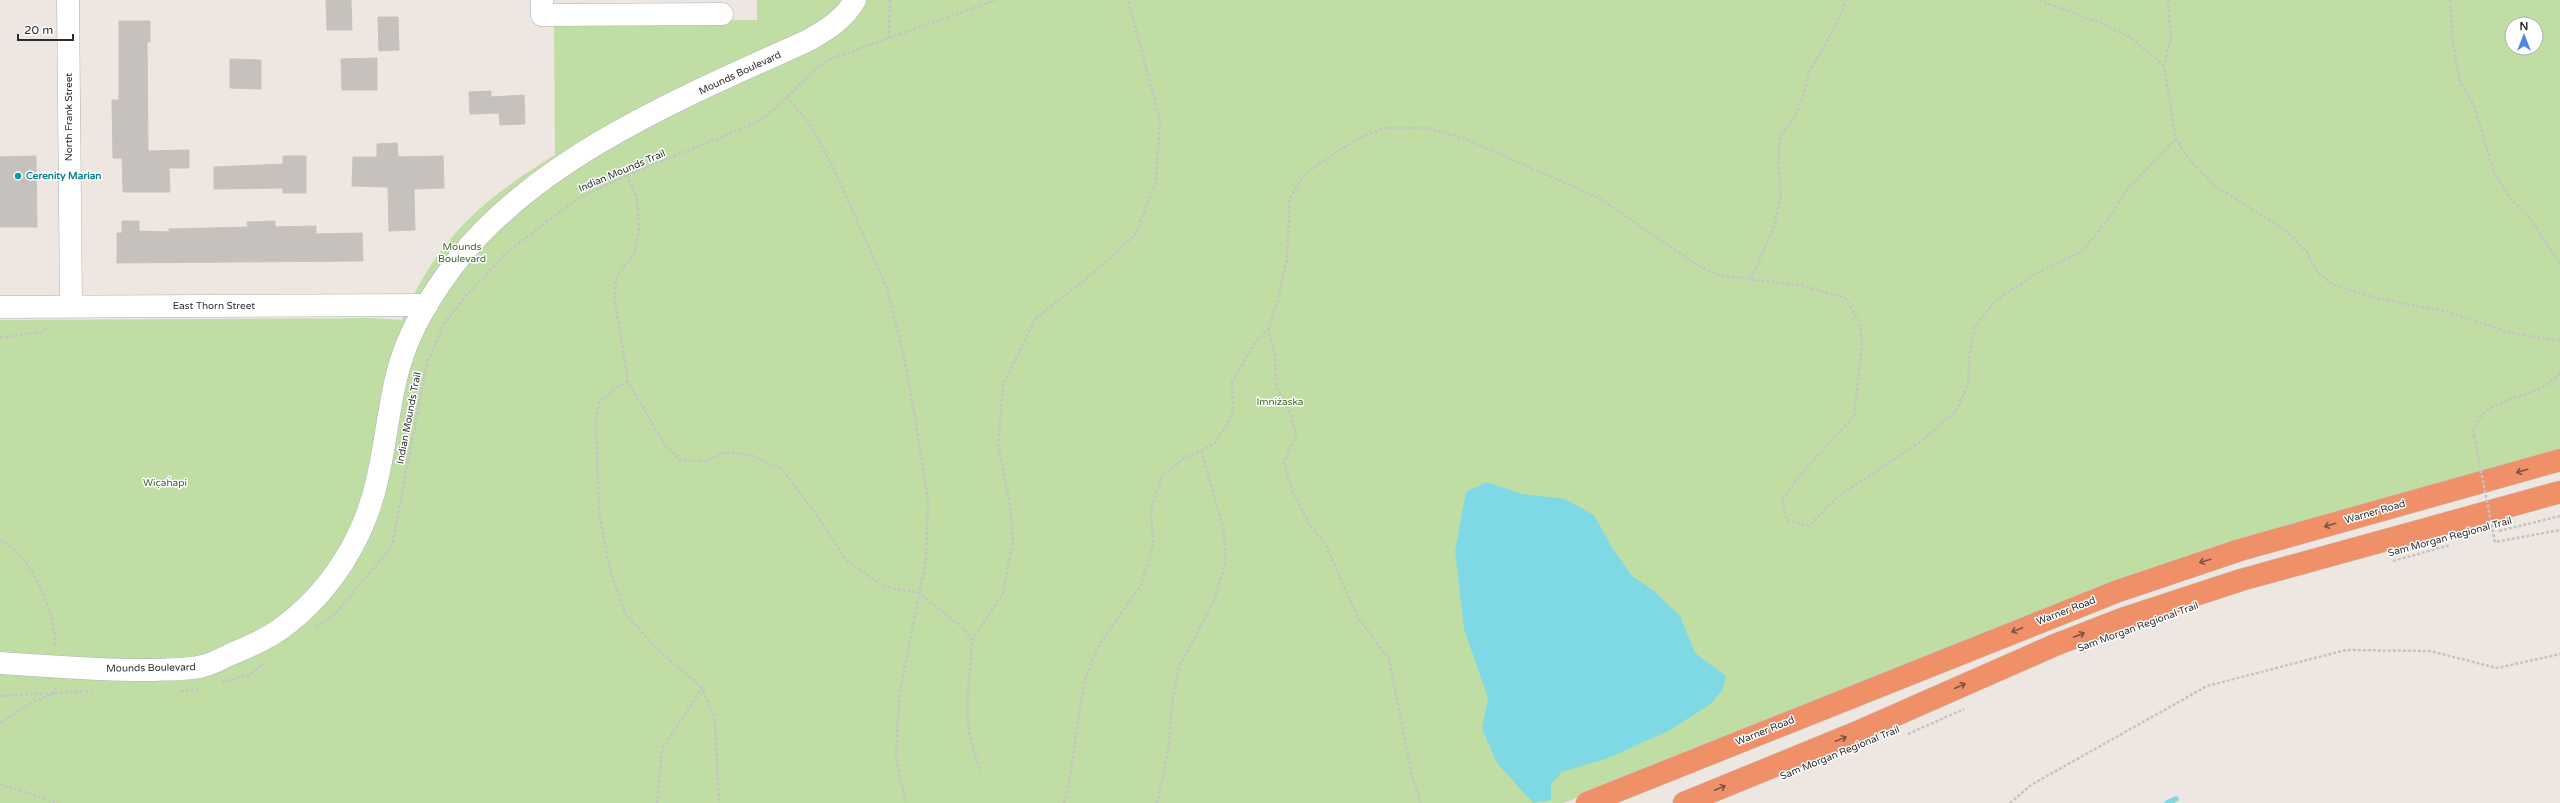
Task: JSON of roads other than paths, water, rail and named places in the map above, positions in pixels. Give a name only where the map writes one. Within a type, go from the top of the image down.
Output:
[{"type":"highway","name":"Warner Road","points":[[1587,803],[2118,591],[2240,550],[2560,460]]},
{"type":"highway","points":[[1684,803],[1854,733],[2055,645],[2122,619],[2241,580],[2560,492]]},
{"type":"highway","points":[[2495,510],[2560,500]]},
{"type":"street","name":"North Frank Street","points":[[68,0],[70,306]]},
{"type":"street","name":"Mounds Boulevard","points":[[0,663],[125,670],[202,667],[279,630],[308,605],[329,582],[345,561],[360,531],[376,488],[399,369],[407,344],[427,305],[453,266],[479,236],[507,208],[547,177],[591,149],[649,116],[807,42],[850,10],[855,0]]},
{"type":"street","points":[[542,8],[722,14]]},
{"type":"street","name":"East Thorn Street","points":[[0,307],[427,305]]},
{"type":"water","points":[[1487,482],[1522,494],[1565,499],[1594,515],[1613,549],[1632,576],[1654,591],[1680,616],[1695,653],[1726,676],[1723,689],[1712,703],[1670,730],[1611,757],[1562,772],[1551,784],[1551,800],[1533,803],[1497,763],[1482,729],[1488,698],[1464,629],[1455,551],[1466,492]]},
{"type":"waterway","points":[[2167,803],[2176,799]]},
{"type":"place","name":"Cerenity Marian","points":[[18,176]]},
{"type":"park label","name":"Imniżaska","points":[[1280,402]]},
{"type":"park label","name":"Wic̣aḣapi","points":[[165,483]]}]
